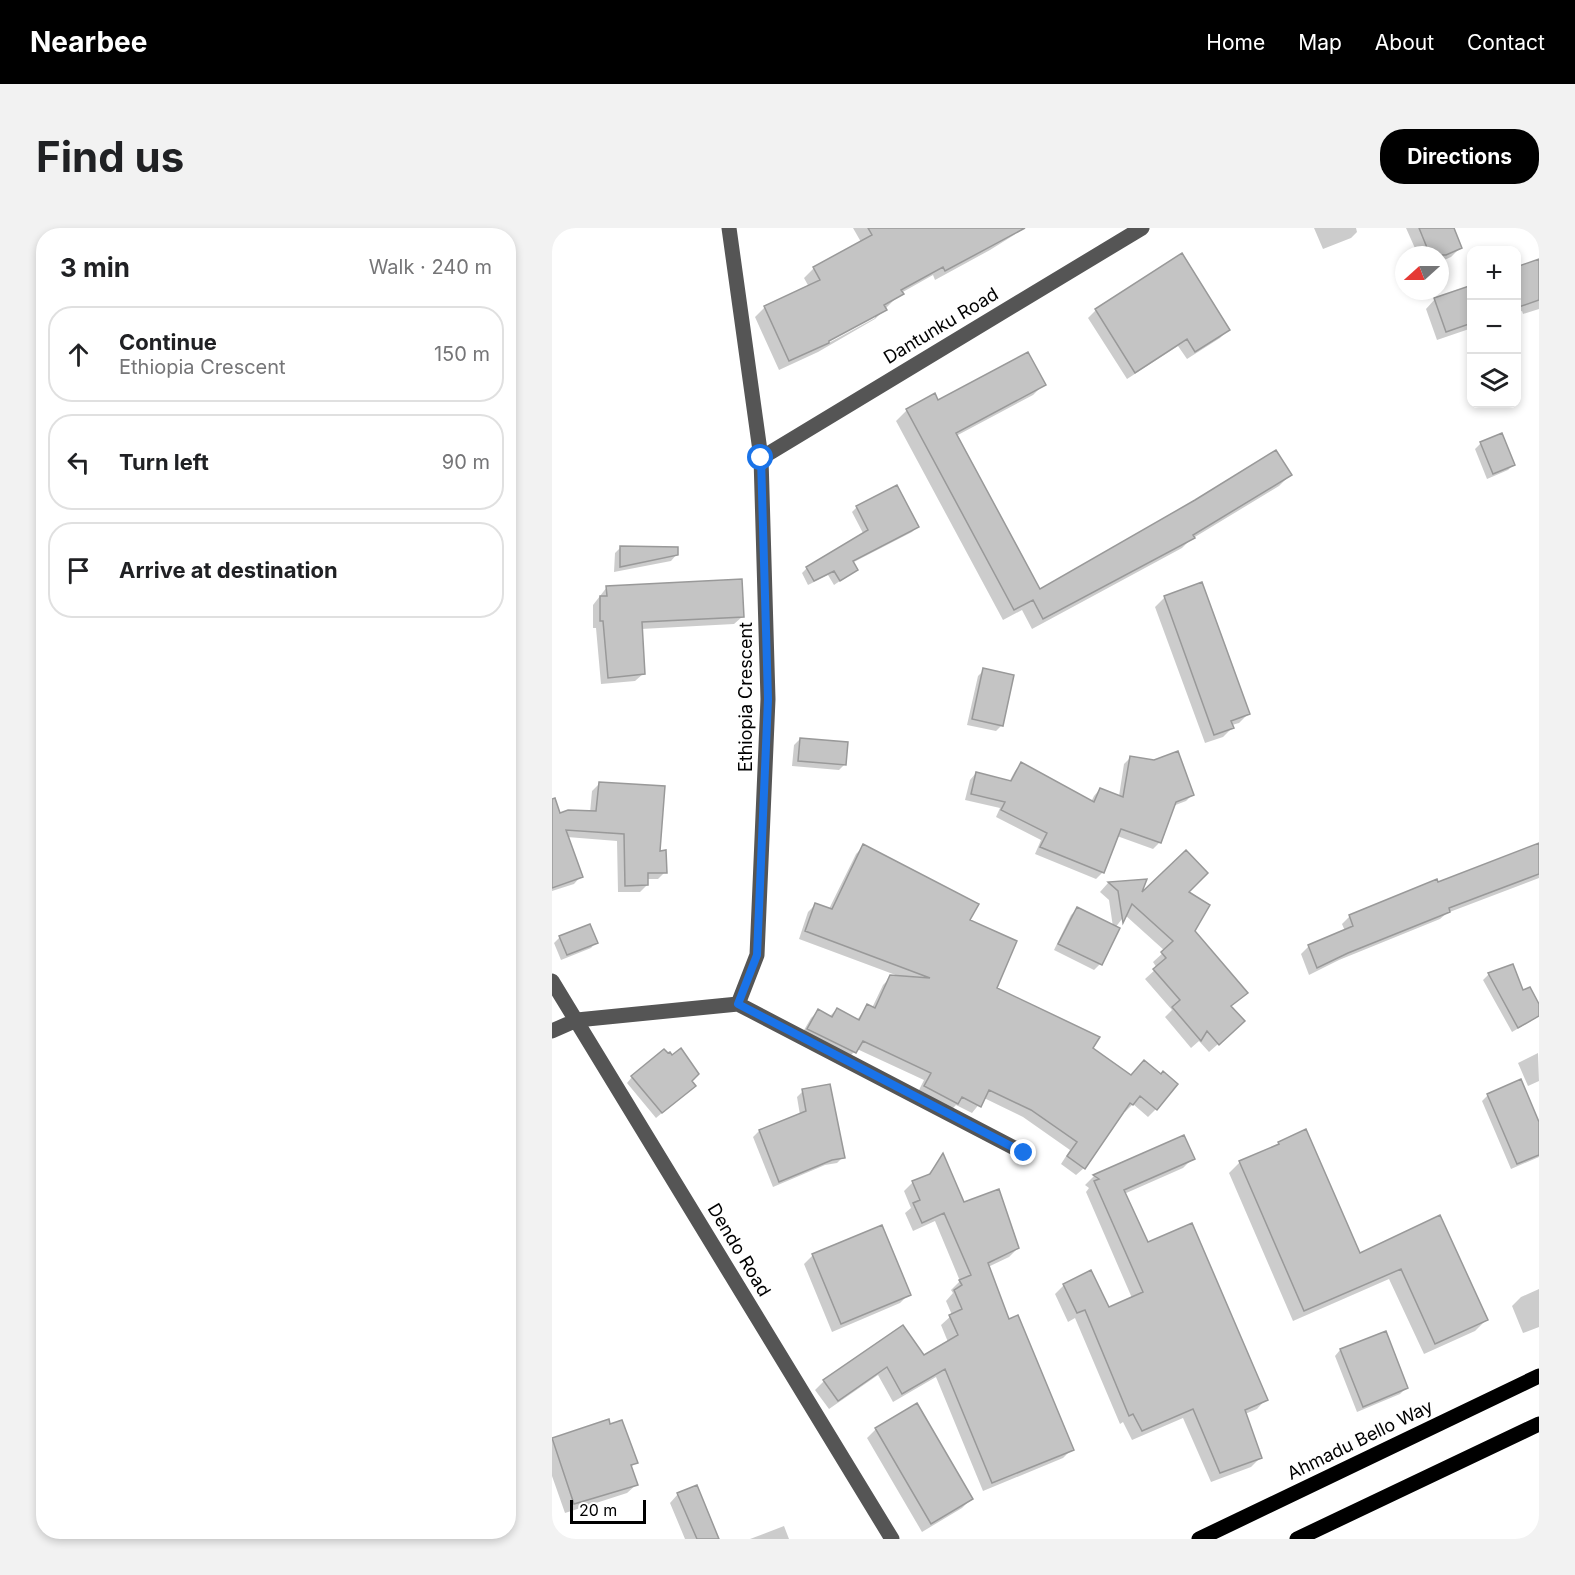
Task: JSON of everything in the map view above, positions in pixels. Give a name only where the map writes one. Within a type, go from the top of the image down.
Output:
[{"type":"main road","name":"Ahmadu Bello Way","points":[[1199,1539],[1539,1376]]},
{"type":"main road","points":[[1297,1539],[1539,1424]]},
{"type":"street","name":"Ethiopia Crescent","points":[[729,228],[761,458],[768,711],[757,955],[738,1004]]},
{"type":"street","name":"Dantunku Road","points":[[761,458],[1142,228]]},
{"type":"street","name":"Dendo Road","points":[[552,981],[892,1539]]},
{"type":"street","points":[[552,1031],[577,1020],[738,1004],[1024,1153]]},
{"type":"building","points":[[868,228],[1025,228],[945,271],[943,267],[901,290],[904,294],[884,305],[887,310],[829,343],[789,361],[764,306],[820,280],[813,267],[872,235]]},
{"type":"building","points":[[1419,228],[1454,228],[1462,248],[1449,254],[1449,246],[1426,246]]},
{"type":"building","points":[[1182,253],[1230,330],[1195,352],[1187,339],[1135,373],[1095,309]]},
{"type":"building","points":[[1539,259],[1539,300],[1521,306],[1521,300],[1521,265]]},
{"type":"building","points":[[1467,287],[1467,325],[1446,332],[1435,300],[1449,300],[1449,293]]},
{"type":"building","points":[[1028,352],[1046,385],[956,433],[1040,589],[1195,500],[1276,450],[1292,475],[1193,535],[1195,538],[1043,619],[1033,600],[1014,610],[906,409],[935,393],[938,400]]},
{"type":"building","points":[[1502,433],[1515,465],[1493,474],[1480,442]]},
{"type":"building","points":[[897,485],[919,527],[853,561],[858,570],[840,581],[834,571],[814,581],[806,567],[868,530],[856,506]]},
{"type":"building","points":[[620,546],[678,547],[678,555],[620,567]]},
{"type":"building","points":[[742,579],[744,617],[642,622],[645,674],[608,678],[603,621],[600,621],[600,596],[607,596],[606,586]]},
{"type":"building","points":[[1202,582],[1250,714],[1231,721],[1234,728],[1214,735],[1164,596]]},
{"type":"building","points":[[983,668],[1014,675],[1003,726],[972,719]]},
{"type":"building","points":[[800,738],[848,742],[846,765],[798,761]]},
{"type":"building","points":[[1178,751],[1194,795],[1176,802],[1161,843],[1121,829],[1104,873],[1040,847],[1047,833],[1001,810],[1005,802],[971,794],[976,772],[1011,781],[1021,762],[1094,802],[1100,788],[1123,797],[1130,756],[1154,760]]},
{"type":"building","points":[[599,782],[665,786],[660,851],[666,850],[667,873],[648,873],[648,885],[625,886],[624,834],[566,830],[583,877],[552,888],[552,799],[555,798],[560,813],[568,810],[596,811]]},
{"type":"building","points":[[1539,843],[1539,874],[1449,908],[1450,912],[1317,968],[1308,945],[1353,926],[1349,915],[1437,879],[1438,882]]},
{"type":"building","points":[[863,844],[979,904],[970,920],[1017,941],[997,988],[1100,1037],[1093,1048],[1131,1075],[1144,1060],[1161,1074],[1163,1071],[1178,1084],[1157,1110],[1140,1096],[1133,1105],[1130,1103],[1085,1169],[1067,1156],[1077,1142],[1031,1110],[989,1090],[981,1107],[962,1097],[958,1104],[924,1086],[931,1073],[863,1041],[856,1053],[807,1029],[818,1009],[832,1017],[837,1008],[859,1020],[867,1004],[875,1008],[890,975],[930,978],[805,931],[815,903],[832,909]]},
{"type":"building","points":[[1186,850],[1208,873],[1189,892],[1210,905],[1195,931],[1248,993],[1231,1006],[1245,1021],[1219,1045],[1207,1031],[1201,1041],[1172,1007],[1180,1000],[1153,969],[1166,958],[1161,952],[1173,941],[1132,904],[1123,923],[1118,891],[1108,882],[1147,879],[1142,892]]},
{"type":"building","points":[[1077,907],[1120,928],[1102,965],[1058,944]]},
{"type":"building","points":[[590,924],[598,943],[567,955],[559,936]]},
{"type":"building","points":[[1513,964],[1523,990],[1530,987],[1539,1004],[1539,1016],[1518,1028],[1488,973]]},
{"type":"building","points":[[681,1048],[699,1074],[692,1081],[696,1086],[662,1113],[631,1076],[664,1049],[672,1055]]},
{"type":"building","points":[[1521,1079],[1539,1122],[1539,1155],[1517,1164],[1487,1094]]},
{"type":"building","points":[[830,1084],[845,1158],[832,1160],[779,1182],[759,1130],[806,1111],[802,1089]]},
{"type":"building","points":[[1306,1129],[1360,1253],[1440,1215],[1488,1320],[1435,1344],[1401,1269],[1304,1311],[1239,1161],[1279,1144],[1278,1142]]},
{"type":"building","points":[[1184,1135],[1195,1159],[1124,1190],[1148,1242],[1192,1223],[1268,1400],[1245,1410],[1262,1458],[1220,1473],[1193,1409],[1142,1431],[1133,1414],[1129,1416],[1085,1310],[1077,1313],[1063,1284],[1091,1270],[1109,1307],[1143,1292],[1094,1181],[1099,1179],[1093,1175]]},
{"type":"building","points":[[943,1153],[964,1202],[999,1189],[1019,1248],[988,1263],[1009,1319],[1018,1315],[1074,1450],[992,1483],[945,1369],[902,1394],[887,1367],[838,1401],[823,1380],[903,1325],[924,1355],[958,1335],[949,1315],[962,1309],[954,1290],[962,1285],[959,1280],[971,1275],[944,1213],[922,1223],[913,1203],[920,1200],[912,1181],[930,1174]]},
{"type":"building","points":[[882,1225],[911,1295],[841,1324],[812,1254]]},
{"type":"building","points":[[1386,1331],[1408,1388],[1363,1407],[1340,1349]]},
{"type":"building","points":[[917,1403],[973,1499],[931,1524],[875,1428]]},
{"type":"building","points":[[609,1419],[610,1424],[622,1420],[638,1463],[631,1465],[638,1485],[574,1504],[552,1438]]},
{"type":"building","points":[[697,1485],[719,1539],[697,1539],[677,1493]]},
{"type":"route","points":[[761,458],[768,699],[757,955],[738,1004],[1024,1153]]}]
